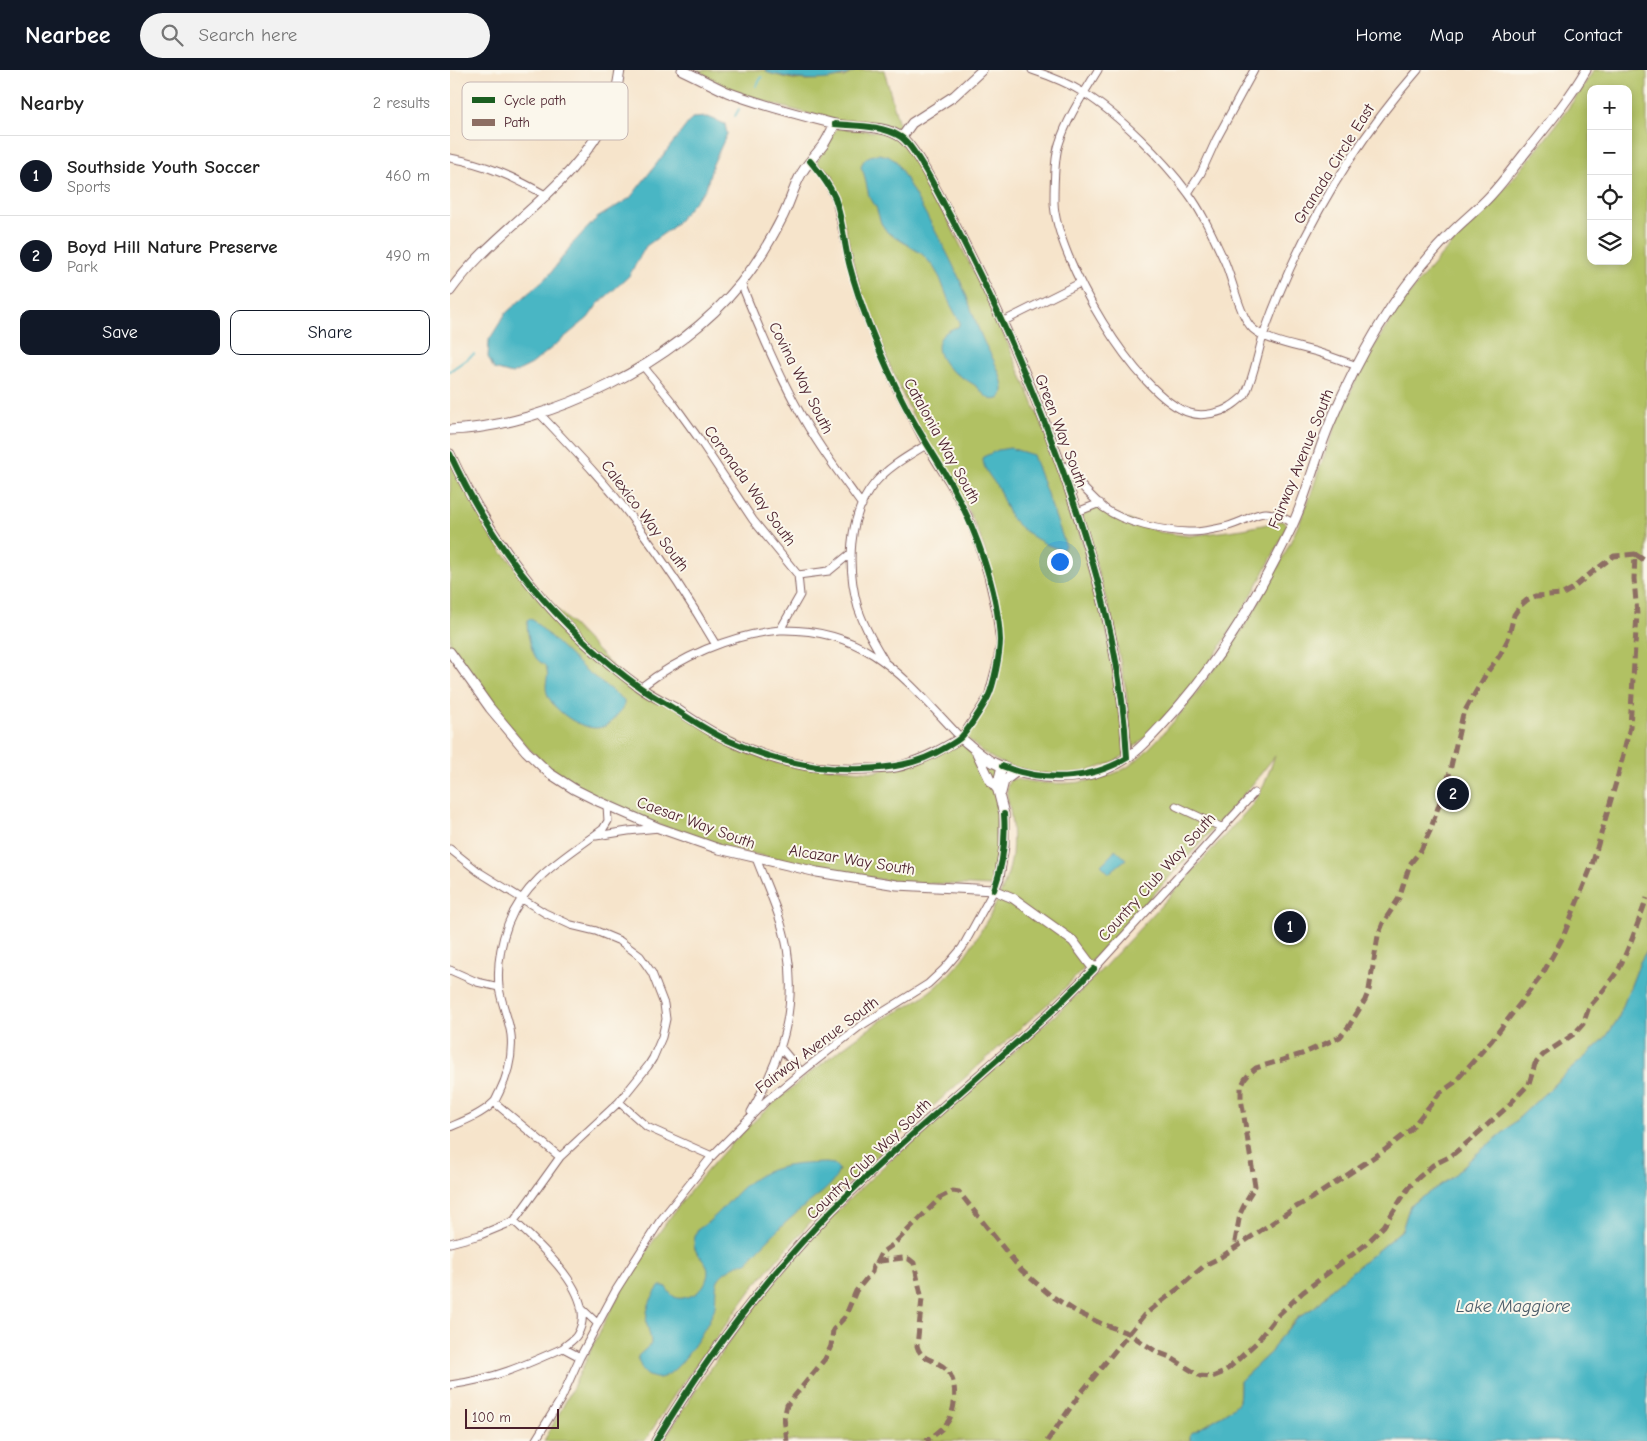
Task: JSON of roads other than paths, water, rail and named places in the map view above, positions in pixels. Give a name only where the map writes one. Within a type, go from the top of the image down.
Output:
[{"type":"street","points":[[682,70],[726,91],[767,106],[835,124],[882,129],[902,137],[912,122],[954,96],[982,70]]},
{"type":"street","points":[[1032,70],[1050,76],[1084,93],[1120,120],[1153,152],[1188,193],[1211,233],[1228,269],[1245,319],[1252,328],[1263,336],[1319,352],[1356,366]]},
{"type":"street","name":"Granada Circle East","points":[[1098,70],[1084,93],[1058,145],[1054,204],[1057,228],[1080,283],[1105,325],[1144,379],[1162,397],[1191,414],[1214,413],[1230,407],[1245,395],[1263,336],[1295,257],[1326,196],[1390,102],[1418,70]]},
{"type":"street","points":[[1188,193],[1201,173],[1216,140],[1254,70]]},
{"type":"street","name":"Fairway Avenue South","points":[[961,738],[984,757],[1016,772],[1059,778],[1078,776],[1115,766],[1127,758],[1146,742],[1180,706],[1241,621],[1293,523],[1329,424],[1356,366],[1379,326],[1402,294],[1453,231],[1490,196],[1554,118],[1586,70]]},
{"type":"street","points":[[450,430],[494,425],[539,413],[576,400],[643,366],[692,332],[719,308],[741,283],[766,248],[784,215],[799,177],[824,144],[835,124]]},
{"type":"street","name":"Green Way South","points":[[902,137],[918,158],[942,201],[1002,322],[1061,462],[1108,616],[1122,690],[1127,758]]},
{"type":"street","points":[[450,291],[473,262],[547,196],[594,140]]},
{"type":"street","points":[[450,158],[497,170],[547,196]]},
{"type":"street","name":"Catalonia Way South","points":[[810,161],[825,179],[836,200],[850,266],[861,304],[897,390],[926,445],[968,516],[979,546],[996,611],[1000,643],[988,697],[961,738]]},
{"type":"street","name":"Covina Way South","points":[[741,283],[767,346],[798,410],[827,457],[862,506]]},
{"type":"street","points":[[1002,322],[1080,283]]},
{"type":"street","name":"Coronada Way South","points":[[643,366],[688,425],[754,520],[798,575]]},
{"type":"street","name":"Calexico Way South","points":[[539,413],[590,467],[636,524],[684,592],[716,645]]},
{"type":"street","points":[[885,662],[869,634],[858,609],[852,576],[851,553],[855,527],[867,493],[886,472],[926,445]]},
{"type":"street","points":[[450,454],[483,518],[511,558],[542,598],[576,634],[640,688],[729,741],[782,760],[812,768],[848,770],[906,765],[934,754],[961,738],[911,685],[885,662],[844,639],[823,632],[780,630],[747,635],[716,645],[683,660],[660,672],[640,688]]},
{"type":"street","name":"Green Way South","points":[[1061,462],[1105,508],[1129,520],[1159,528],[1189,532],[1226,526],[1267,512],[1293,523]]},
{"type":"street","name":"Green Way South","points":[[1077,512],[1100,503]]},
{"type":"street","points":[[780,630],[800,595],[798,575],[829,571],[851,553]]},
{"type":"street","name":"Caesar Way South","points":[[450,652],[490,708],[526,751],[550,773],[574,789],[659,828],[719,849],[756,858],[781,926],[788,956],[790,1002],[788,1026],[781,1048],[747,1119]]},
{"type":"street","points":[[976,750],[990,780],[999,793]]},
{"type":"street","name":"Fairway Avenue South","points":[[535,1441],[561,1399],[580,1357],[616,1290],[660,1221],[712,1156],[747,1119],[802,1072],[860,1027],[928,984],[962,948],[994,890],[998,878],[1004,846],[1005,828],[997,782],[1002,766]]},
{"type":"street","points":[[999,793],[1004,781],[1016,772]]},
{"type":"street","name":"Country Club Way South","points":[[656,1441],[726,1334],[789,1257],[833,1210],[911,1135],[1044,1018],[1094,969],[1254,793]]},
{"type":"street","points":[[450,1127],[465,1121],[494,1102],[506,1078],[512,1055],[511,1034],[500,987],[499,962],[503,939],[509,922],[521,898],[543,873],[603,829],[608,821],[607,805]]},
{"type":"street","points":[[1176,806],[1223,828]]},
{"type":"street","points":[[593,837],[628,830],[659,828]]},
{"type":"street","points":[[450,849],[479,872],[558,920],[596,931],[620,941],[640,956],[652,974],[664,1004],[666,1018],[662,1037],[654,1058],[619,1102],[560,1157],[514,1221],[450,1243]]},
{"type":"street","name":"Alcazar Way South","points":[[756,858],[817,872],[897,885],[994,890],[1012,898],[1073,941],[1094,969]]},
{"type":"street","points":[[450,970],[478,982],[500,987]]},
{"type":"street","points":[[781,1048],[802,1072]]},
{"type":"street","points":[[494,1102],[560,1157]]},
{"type":"street","points":[[619,1102],[647,1127],[712,1156]]},
{"type":"street","points":[[450,1385],[477,1382],[522,1367],[563,1348],[577,1335],[582,1320],[580,1300],[562,1269],[514,1221]]},
{"type":"street","points":[[581,1308],[598,1324]]},
{"type":"street","points":[[563,1348],[580,1357]]},
{"type":"water","points":[[765,70],[857,70],[835,78],[813,80],[768,73]]},
{"type":"water","points":[[708,117],[725,124],[727,134],[713,164],[706,188],[673,227],[646,246],[629,276],[598,304],[588,318],[532,364],[512,374],[494,369],[488,357],[489,340],[506,313],[550,274],[573,243],[597,218],[630,198],[692,118]]},
{"type":"water","points":[[879,154],[888,156],[896,161],[952,263],[963,286],[980,334],[1001,378],[1003,393],[999,399],[992,400],[988,398],[976,386],[951,370],[941,358],[938,346],[939,341],[946,332],[958,327],[960,322],[933,266],[922,254],[887,232],[881,223],[876,207],[869,196],[861,167],[863,161],[867,158]]},
{"type":"water","points":[[1010,448],[1033,455],[1063,538],[1065,545],[1063,549],[1049,545],[1025,531],[1009,514],[998,488],[986,469],[983,457],[998,450]]},
{"type":"water","points":[[528,619],[533,620],[584,669],[624,700],[624,707],[613,720],[605,726],[598,728],[589,727],[571,720],[550,700],[546,690],[547,670],[537,659],[533,651],[528,633]]},
{"type":"water","points":[[1115,849],[1126,859],[1109,873],[1101,865]]},
{"type":"water","name":"Lake Maggiore","points":[[1647,950],[1647,1441],[1190,1441],[1190,1434],[1237,1404],[1240,1394],[1240,1381],[1271,1352],[1278,1340],[1298,1318],[1316,1306],[1331,1289],[1402,1230],[1410,1205],[1451,1178],[1505,1131],[1606,1037],[1618,1019],[1640,962]]},
{"type":"water","points":[[834,1164],[839,1169],[828,1187],[786,1222],[747,1262],[731,1268],[720,1277],[717,1284],[714,1310],[700,1337],[685,1358],[670,1373],[663,1377],[651,1377],[644,1373],[638,1356],[651,1344],[647,1311],[660,1286],[665,1286],[675,1297],[680,1298],[694,1295],[702,1288],[707,1279],[707,1265],[694,1246],[697,1230],[713,1218],[754,1178],[787,1166]]},
{"type":"waterway","points":[[756,86],[762,77]]},
{"type":"waterway","points":[[735,116],[739,109]]},
{"type":"waterway","points":[[450,371],[474,354]]},
{"type":"place","name":"Boyd Hill Nature Preserve","points":[[1453,794]]},
{"type":"place","name":"Southside Youth Soccer","points":[[1290,927]]}]
